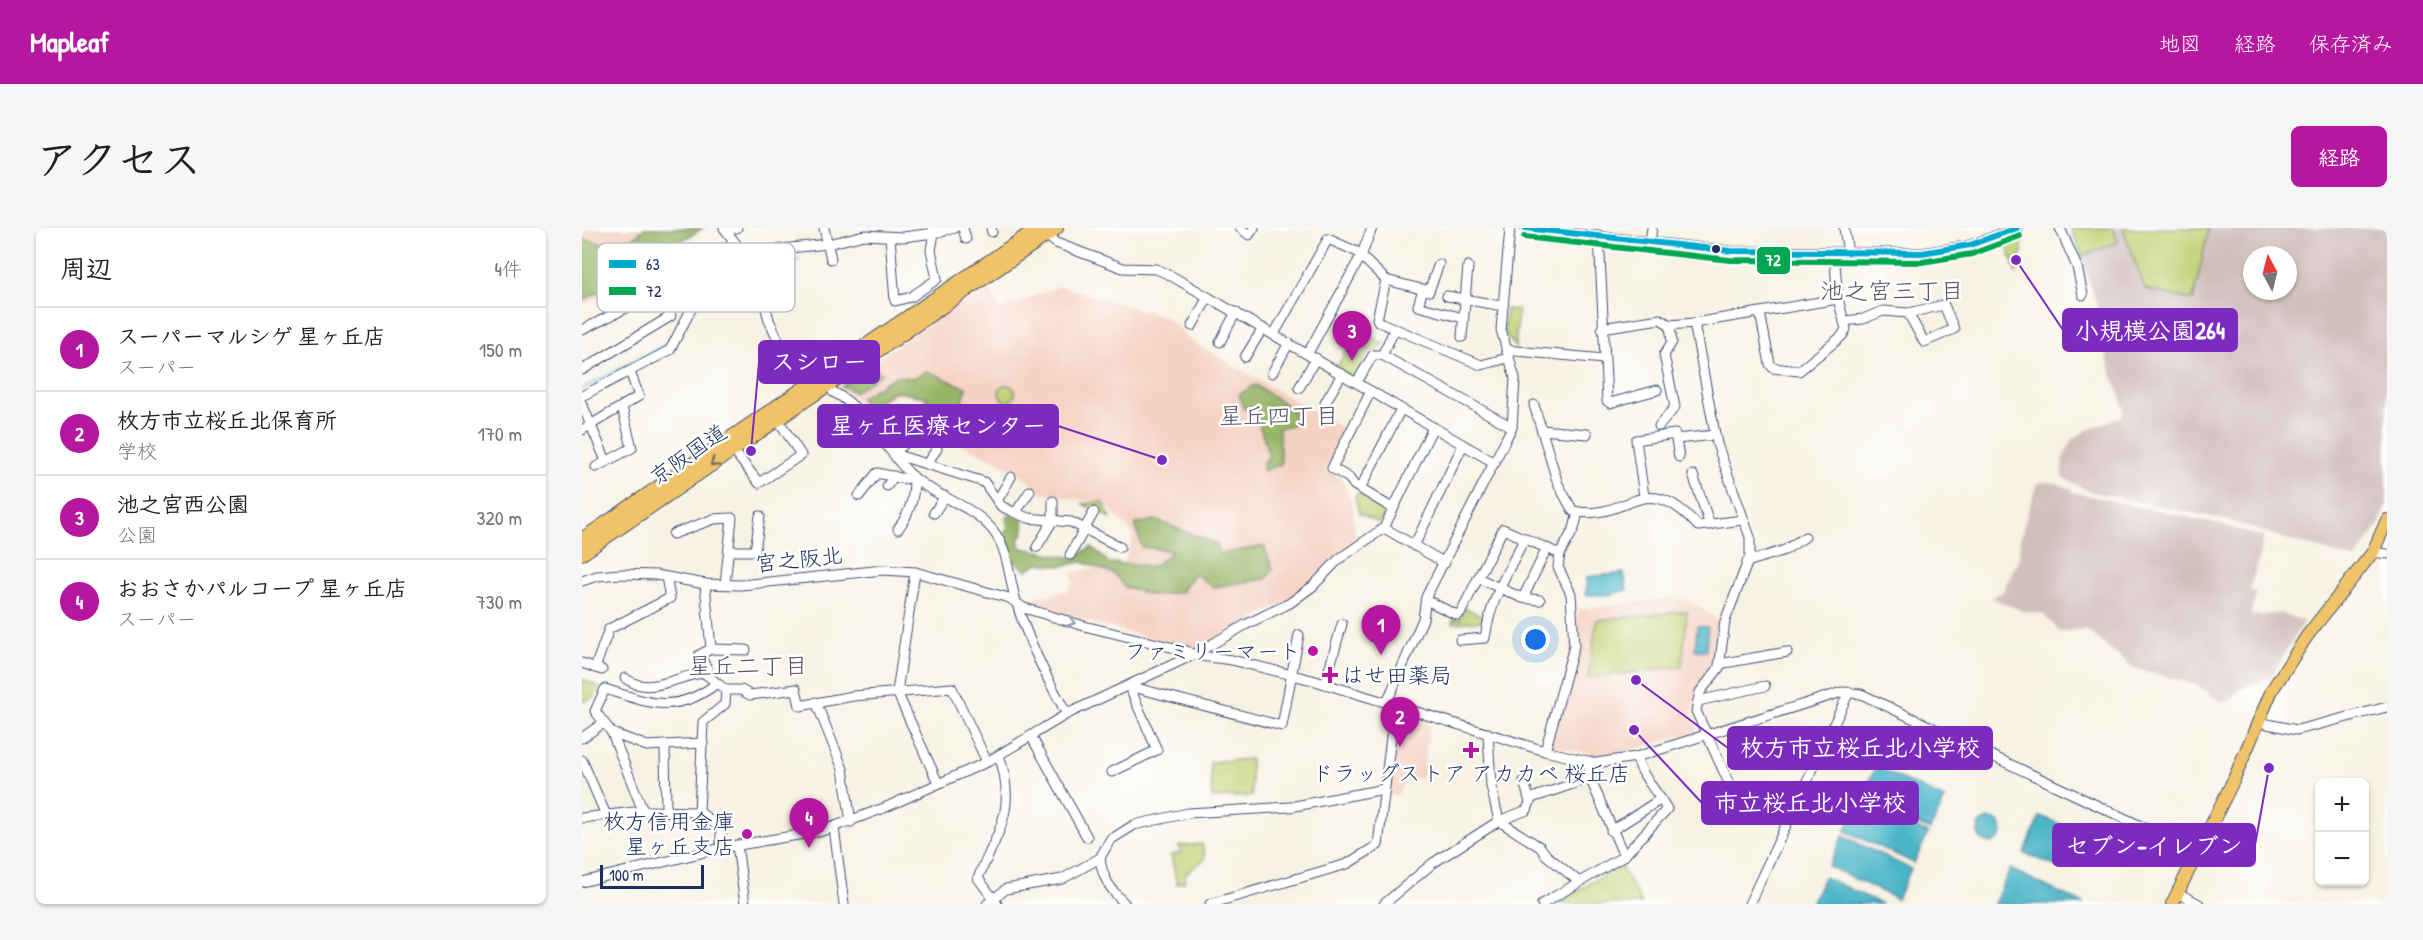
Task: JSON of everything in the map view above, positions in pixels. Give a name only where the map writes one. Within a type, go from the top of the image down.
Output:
[{"type":"highway","name":"京阪国道","points":[[582,540],[1048,231]]},
{"type":"highway","name":"京阪国道","points":[[582,553],[733,450],[893,333]]},
{"type":"main road","points":[[2175,898],[2198,854],[2272,690],[2307,636],[2373,552],[2387,520]]},
{"type":"street","points":[[724,228],[737,228]]},
{"type":"street","points":[[724,228],[733,243]]},
{"type":"street","points":[[824,228],[831,259]]},
{"type":"street","points":[[795,248],[828,244],[864,235],[890,237],[955,228]]},
{"type":"street","points":[[963,228],[966,239]]},
{"type":"street","points":[[1240,228],[1249,235],[1254,228]]},
{"type":"street","points":[[1299,388],[1312,356],[1362,255],[1372,228]]},
{"type":"street","points":[[1210,904],[1347,864],[1378,845],[1392,728],[1387,702],[1423,619],[1426,600],[1512,427],[1515,378],[1502,330],[1510,228]]},
{"type":"street","points":[[1525,228],[1731,251],[1922,254],[1949,250],[2017,228]]},
{"type":"street","points":[[1650,241],[1652,228]]},
{"type":"street","points":[[1844,228],[1848,253]]},
{"type":"street","points":[[2060,228],[2077,267],[2083,295]]},
{"type":"street","points":[[890,237],[896,302],[910,297],[937,279],[931,250],[934,231]]},
{"type":"street","points":[[1048,231],[1056,243],[1123,268],[1156,269],[1236,312],[1495,463]]},
{"type":"street","points":[[1599,236],[1607,401],[1610,403],[1657,390]]},
{"type":"street","points":[[1274,334],[1328,239],[1362,255],[1386,280],[1429,291],[1439,264]]},
{"type":"street","points":[[1760,314],[1770,364],[1773,368],[1795,372],[1842,336],[1846,329],[1839,299],[1834,253]]},
{"type":"street","points":[[1462,337],[1468,266]]},
{"type":"street","points":[[1386,280],[1377,319],[1395,329],[1481,365],[1507,354],[1604,358]]},
{"type":"street","points":[[1423,289],[1418,306],[1463,318]]},
{"type":"street","points":[[1447,296],[1503,306]]},
{"type":"street","points":[[1192,326],[1208,297]]},
{"type":"street","points":[[1602,328],[1660,319],[1670,325],[1760,314],[1839,299]]},
{"type":"street","points":[[1844,321],[1863,318],[1883,311],[1908,313],[1944,305],[1954,329],[1924,342],[1908,313]]},
{"type":"street","points":[[582,330],[618,312]]},
{"type":"street","points":[[582,370],[671,316],[668,312]]},
{"type":"street","points":[[582,396],[670,350],[690,312]]},
{"type":"street","points":[[767,312],[780,344],[805,377]]},
{"type":"street","points":[[1220,342],[1236,312]]},
{"type":"street","points":[[1694,322],[1715,435],[1750,537],[1747,562],[1725,621],[1719,664],[1700,693],[1696,711],[1704,734],[1734,794],[1744,800],[1800,801]]},
{"type":"street","points":[[1659,426],[1675,407],[1664,355],[1672,342],[1670,325]]},
{"type":"street","points":[[1245,357],[1263,328]]},
{"type":"street","points":[[1382,355],[1395,329]]},
{"type":"street","points":[[1272,373],[1289,343]]},
{"type":"street","points":[[1357,382],[1373,355],[1382,355],[1512,427]]},
{"type":"street","points":[[586,428],[639,396],[630,372]]},
{"type":"street","points":[[1325,403],[1342,374]]},
{"type":"street","points":[[1371,391],[1332,468],[1360,489],[1392,508]]},
{"type":"street","points":[[833,392],[849,402],[913,476],[988,525],[998,537],[1004,550],[1016,603],[1067,714]]},
{"type":"street","points":[[582,404],[586,428],[606,461]]},
{"type":"street","points":[[1534,405],[1558,484],[1573,511],[1602,512],[1644,496],[1659,498],[1684,511],[1698,526],[1742,519]]},
{"type":"street","points":[[597,467],[632,448],[622,407]]},
{"type":"street","points":[[1360,489],[1401,409]]},
{"type":"street","points":[[874,430],[898,411],[903,411],[916,425],[916,432],[894,454]]},
{"type":"street","points":[[733,450],[759,483],[801,455],[777,418]]},
{"type":"street","points":[[582,882],[652,867],[721,848],[834,828],[851,822],[987,762],[1067,714],[1193,656],[1245,625],[1290,603],[1313,586],[1339,559],[1384,528],[1433,427]]},
{"type":"street","points":[[1542,430],[1587,434]]},
{"type":"street","points":[[1644,496],[1636,440],[1675,434],[1678,457]]},
{"type":"street","points":[[1676,439],[1715,435]]},
{"type":"street","points":[[1414,546],[1463,445]]},
{"type":"street","points":[[927,463],[937,449]]},
{"type":"street","points":[[894,454],[984,482],[1001,506],[1028,518],[1071,522],[1120,547]]},
{"type":"street","points":[[859,496],[877,473],[905,479],[913,476]]},
{"type":"street","points":[[1693,475],[1710,525]]},
{"type":"street","points":[[887,486],[894,476]]},
{"type":"street","points":[[898,529],[907,516],[914,486],[913,476]]},
{"type":"street","points":[[997,501],[1011,477]]},
{"type":"street","points":[[1016,512],[1030,491]]},
{"type":"street","points":[[934,513],[945,496]]},
{"type":"street","points":[[1037,547],[1053,520],[1053,501]]},
{"type":"street","points":[[1070,555],[1094,512]]},
{"type":"street","points":[[1545,751],[1574,646],[1571,594],[1558,567],[1560,554],[1574,530],[1578,512]]},
{"type":"street","points":[[729,551],[755,551],[760,516]]},
{"type":"street","points":[[673,534],[714,519],[732,518],[725,584]]},
{"type":"street","points":[[1384,528],[1445,563]]},
{"type":"street","points":[[1426,600],[1457,615],[1503,529],[1560,554]]},
{"type":"street","points":[[1747,562],[1785,550],[1805,537]]},
{"type":"street","points":[[1460,640],[1485,638],[1488,618],[1499,588],[1525,538]]},
{"type":"street","points":[[1523,598],[1547,548]]},
{"type":"street","points":[[2373,552],[2387,554]]},
{"type":"street","name":"宮之阪北","points":[[582,581],[597,576],[621,574],[666,577],[705,584],[775,583],[883,570],[915,572],[1009,598],[1024,608],[1080,625],[1187,651],[1193,656],[1232,660],[1325,684],[1545,751],[1588,761],[1615,762],[1636,757],[1704,734],[1842,692],[1849,692]]},
{"type":"street","points":[[915,572],[897,692],[938,783]]},
{"type":"street","points":[[582,663],[599,669],[609,629],[670,598],[666,577]]},
{"type":"street","points":[[1478,578],[1523,598],[1540,600]]},
{"type":"street","points":[[705,584],[711,649]]},
{"type":"street","points":[[1325,684],[1342,624]]},
{"type":"street","points":[[1128,686],[1281,726],[1299,634]]},
{"type":"street","points":[[704,673],[707,668],[699,655],[711,649],[746,650]]},
{"type":"street","points":[[1719,664],[1787,652]]},
{"type":"street","points":[[625,678],[632,684],[652,686],[687,674],[704,673],[726,690],[741,690],[750,695],[796,689],[800,706],[897,692],[952,688],[987,762]]},
{"type":"street","points":[[643,811],[612,733],[595,711],[605,689],[639,701],[667,706],[691,700],[716,684]]},
{"type":"street","points":[[1112,772],[1157,750],[1128,686]]},
{"type":"street","points":[[1698,701],[1765,686]]},
{"type":"street","points":[[699,812],[704,722],[725,704],[726,690]]},
{"type":"street","points":[[1749,904],[1800,801],[1849,692],[1862,694],[1915,718],[2198,854]]},
{"type":"street","points":[[816,702],[843,769],[851,822]]},
{"type":"street","points":[[2258,722],[2297,730],[2387,706]]},
{"type":"street","points":[[582,738],[603,723]]},
{"type":"street","points":[[612,733],[647,746],[703,743]]},
{"type":"street","points":[[1488,733],[1491,786],[1499,821],[1540,847],[1545,855],[1578,881]]},
{"type":"street","points":[[1031,736],[1087,837]]},
{"type":"street","points":[[665,745],[666,810]]},
{"type":"street","points":[[999,755],[1007,780],[1006,814],[978,878],[992,902],[1006,889],[1062,879],[1100,858],[1110,840],[1134,825],[1188,813],[1290,807],[1384,789]]},
{"type":"street","points":[[1542,904],[1624,856],[1667,809],[1654,786],[1644,779],[1636,757]]},
{"type":"street","points":[[582,760],[606,815]]},
{"type":"street","points":[[1588,761],[1590,778],[1611,831],[1624,856]]},
{"type":"street","points":[[1529,799],[1590,778]]},
{"type":"street","points":[[1384,904],[1432,863],[1499,821],[1527,810],[1529,799],[1524,781]]},
{"type":"street","points":[[1611,831],[1661,799]]},
{"type":"street","points":[[582,818],[643,811],[699,812],[721,828],[721,848]]},
{"type":"street","points":[[834,828],[844,904]]},
{"type":"street","points":[[737,845],[745,904]]},
{"type":"street","points":[[1100,858],[1104,878],[1111,891],[1125,904]]},
{"type":"street","points":[[2175,898],[2199,904]]},
{"type":"shaded area","points":[[582,228],[703,228],[679,243],[597,243],[597,298],[582,305]]},
{"type":"shaded area","points":[[2071,228],[2387,228],[2387,507],[2379,525],[2355,560],[2222,519],[2088,491],[2062,477],[2063,458],[2072,440],[2087,430],[2122,416],[2124,409],[2105,353],[2096,302]]},
{"type":"shaded area","points":[[987,283],[1000,310],[1060,286],[1165,317],[1180,328],[1186,338],[1346,430],[1326,468],[1343,479],[1352,504],[1357,542],[1292,599],[1194,649],[1023,605],[1019,600],[1069,591],[1068,586],[1074,584],[1071,572],[1123,566],[1134,535],[1105,504],[1043,493],[1019,473],[978,452],[934,435],[923,399],[896,394],[866,415],[853,396],[837,387]]},
{"type":"shaded area","points":[[2056,483],[2072,489],[2072,492],[2220,524],[2264,538],[2250,590],[2257,592],[2250,615],[2280,613],[2304,621],[2271,677],[2239,690],[2231,701],[2222,703],[2196,685],[2134,668],[2085,629],[2060,632],[2043,614],[2023,611],[1991,598],[2003,591],[2019,558],[2020,538],[2037,484]]},
{"type":"shaded area","points":[[1674,598],[1688,600],[1720,621],[1715,662],[1691,713],[1698,731],[1605,757],[1549,745],[1579,609]]},
{"type":"shaded area","points":[[1397,711],[1429,720],[1423,777],[1406,781],[1396,796],[1387,795]]},
{"type":"green space","points":[[645,228],[703,228],[679,243],[627,243]]},
{"type":"green space","points":[[2071,228],[2113,228],[2118,242],[2082,256]]},
{"type":"green space","points":[[2123,228],[2209,228],[2193,300],[2145,289]]},
{"type":"green space","points":[[2022,233],[2022,251],[2016,273],[2006,242]]},
{"type":"green space","points":[[582,239],[599,243],[597,243],[597,293],[582,301]]},
{"type":"green space","points":[[1506,309],[1518,310],[1515,347],[1504,332]]},
{"type":"green space","points":[[1357,330],[1384,344],[1377,353],[1370,349],[1356,375],[1351,376],[1336,369]]},
{"type":"green space","points":[[868,367],[876,367],[881,374],[854,392],[842,386]]},
{"type":"green space","points":[[926,371],[967,388],[962,403],[947,404],[950,416],[961,423],[951,436],[935,431],[926,397],[894,391],[868,408],[860,398],[896,376],[913,378]]},
{"type":"green space","points":[[1007,385],[1013,387],[1015,393],[1013,399],[1007,401],[1001,399],[999,393],[1001,387]]},
{"type":"green space","points":[[1255,385],[1294,410],[1293,425],[1279,428],[1281,464],[1263,471],[1263,463],[1269,456],[1255,410],[1244,409],[1239,394]]},
{"type":"green space","points":[[1357,493],[1383,505],[1386,511],[1379,523],[1359,513],[1355,497]]},
{"type":"green space","points":[[1103,502],[1111,518],[1083,504]]},
{"type":"green space","points":[[1008,515],[1023,520],[1024,531],[1019,540],[1021,548],[1073,558],[1092,547],[1109,563],[1154,566],[1172,551],[1142,547],[1135,524],[1155,520],[1216,543],[1219,554],[1264,546],[1273,569],[1266,579],[1213,587],[1194,573],[1181,592],[1154,596],[1125,587],[1114,574],[1083,562],[1060,566],[1038,563],[1026,570],[1009,557],[1004,535],[1008,526],[1006,519]]},
{"type":"green space","points":[[1465,608],[1484,617],[1484,621],[1453,623],[1453,619],[1460,619]]},
{"type":"green space","points":[[1687,611],[1682,666],[1588,678],[1597,620]]},
{"type":"green space","points":[[582,679],[599,687],[595,697],[582,702]]},
{"type":"green space","points":[[1250,759],[1252,796],[1212,798],[1210,762]]},
{"type":"green space","points":[[1202,844],[1205,859],[1186,873],[1185,881],[1177,884],[1171,855],[1181,853],[1179,846]]},
{"type":"green space","points":[[1620,865],[1642,904],[1556,904]]},
{"type":"water","points":[[1624,573],[1627,590],[1609,595],[1586,595],[1586,577]]},
{"type":"water","points":[[1697,626],[1708,627],[1706,651],[1695,650]]},
{"type":"water","points":[[1876,767],[1945,799],[1930,830],[1861,797]]},
{"type":"water","points":[[1860,800],[1928,833],[1914,863],[1845,831]]},
{"type":"water","points":[[2040,816],[2076,831],[2060,868],[2024,853]]},
{"type":"water","points":[[1990,819],[1999,822],[2002,831],[1999,840],[1990,843],[1981,840],[1978,831],[1981,822]]},
{"type":"water","points":[[1843,836],[1911,869],[1897,899],[1828,866]]},
{"type":"water","points":[[2010,869],[2084,904],[1994,904]]},
{"type":"water","points":[[1824,877],[1882,904],[1811,904]]},
{"type":"waterway","points":[[795,261],[800,260]]},
{"type":"waterway","points":[[582,389],[669,343]]},
{"type":"transit line","name":"63","points":[[1525,228],[1731,251],[1922,253],[1970,245],[2017,228]]},
{"type":"transit line","name":"72","points":[[1524,237],[1730,260],[1922,262],[1972,254],[2020,236]]},
{"type":"place","name":"小規模公園264","points":[[2016,260]]},
{"type":"place","name":"池之宮西公園","points":[[1352,361]]},
{"type":"place","name":"スシロー","points":[[751,451]]},
{"type":"place","name":"星ヶ丘医療センター","points":[[1162,460]]},
{"type":"place","name":"ファミリーマート","points":[[1313,651]]},
{"type":"place","name":"スーパーマルシゲ 星ヶ丘店","points":[[1381,655]]},
{"type":"place","name":"はせ田薬局","points":[[1330,675]]},
{"type":"place","name":"枚方市立桜丘北小学校","points":[[1636,680]]},
{"type":"place","name":"市立桜丘北小学校","points":[[1634,730]]},
{"type":"place","name":"枚方市立桜丘北保育所","points":[[1400,747]]},
{"type":"place","name":"ドラッグストア アカカベ 桜丘店","points":[[1471,750]]},
{"type":"place","name":"セブン-イレブン","points":[[2269,768]]},
{"type":"place","name":"枚方信用金庫 星ヶ丘支店","points":[[747,834]]},
{"type":"place","name":"おおさかパルコープ 星ヶ丘店","points":[[809,848]]},
{"type":"district","name":"池之宮三丁目","points":[[1892,290]]},
{"type":"district","name":"星丘四丁目","points":[[1279,415]]},
{"type":"district","name":"星丘二丁目","points":[[748,665]]}]
